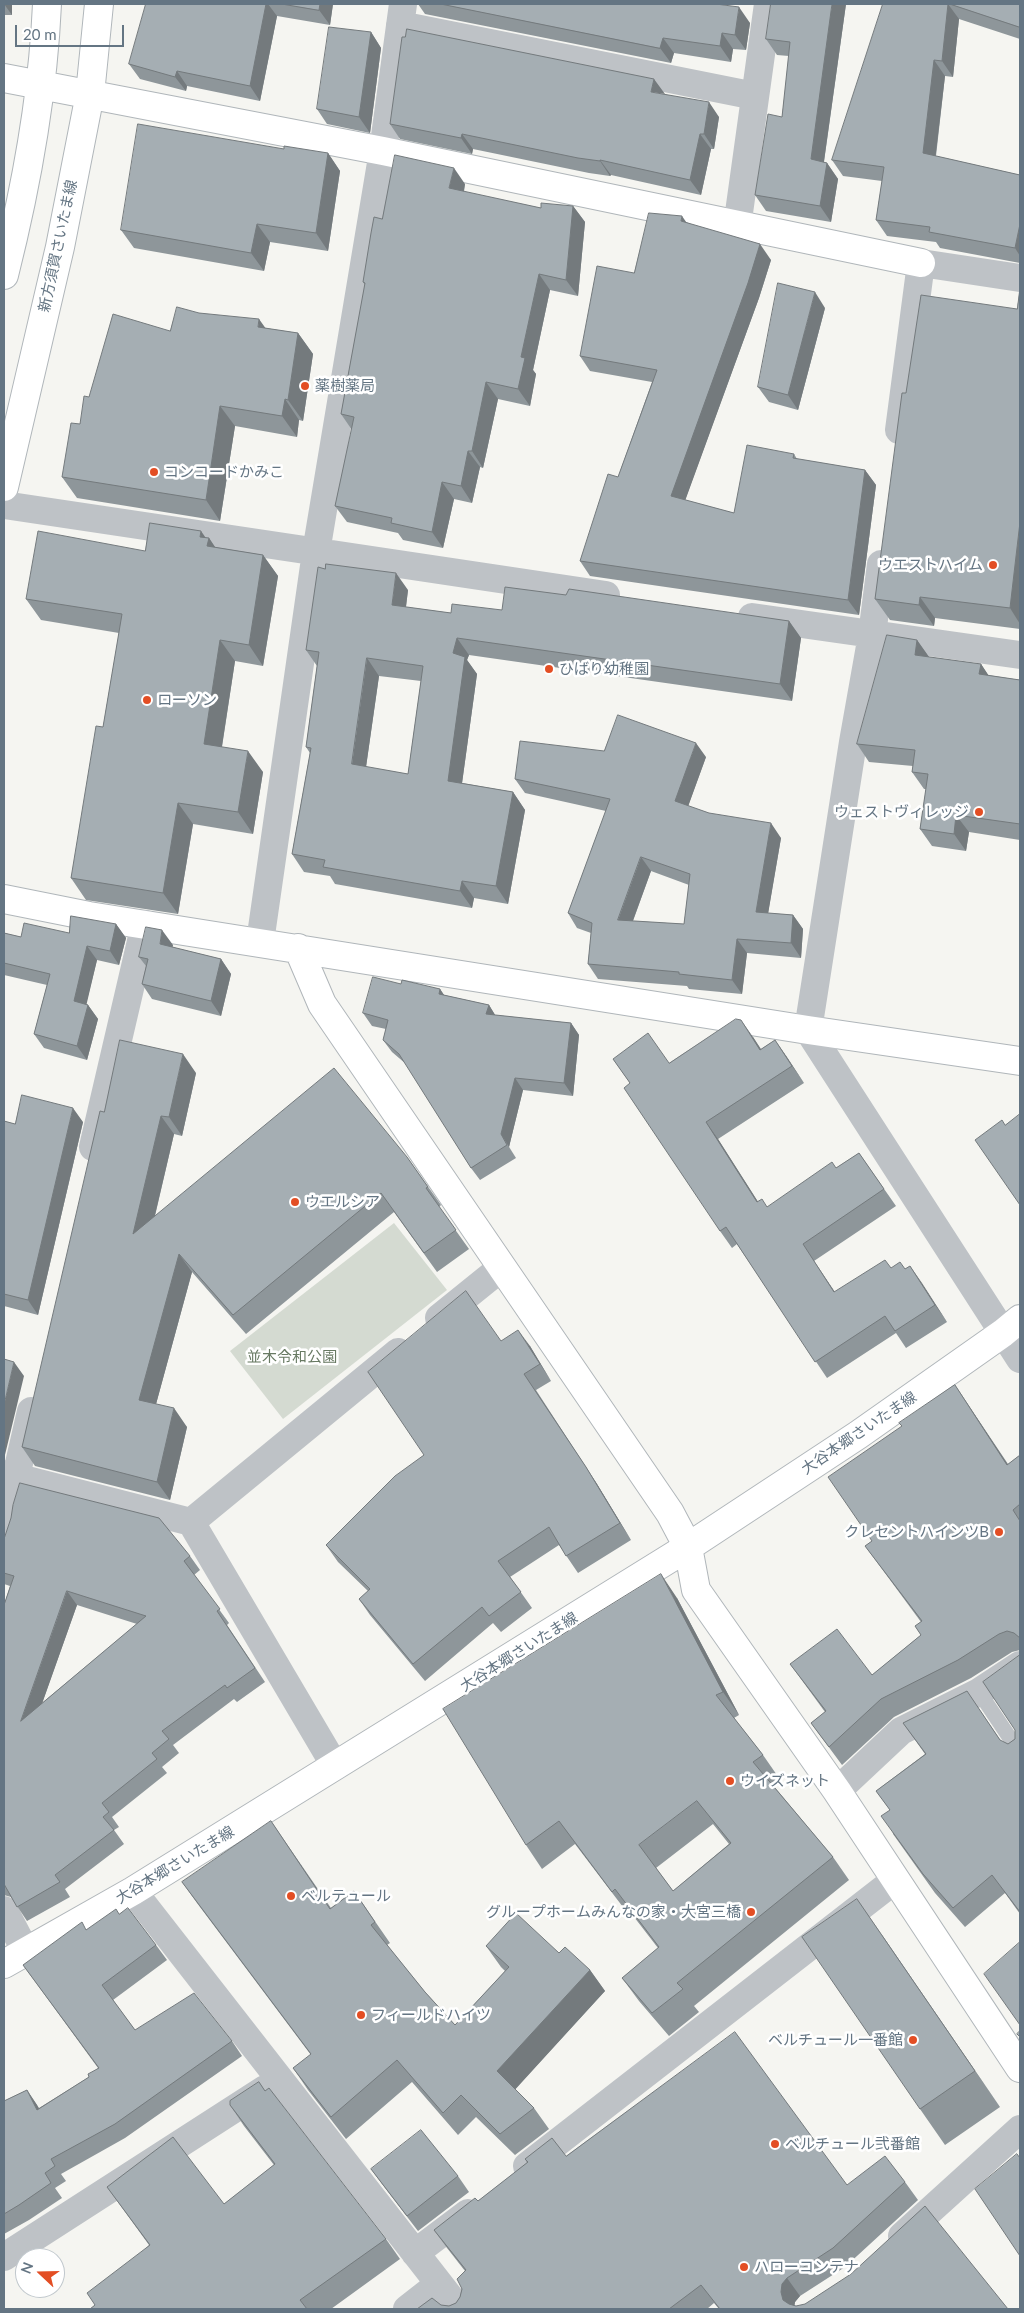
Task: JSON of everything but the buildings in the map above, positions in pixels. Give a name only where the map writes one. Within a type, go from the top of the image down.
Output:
[{"type":"street","points":[[4,275],[9,234],[41,86],[48,4]]},
{"type":"street","name":"新方須賀さいたま線","points":[[4,487],[60,247],[90,94],[99,4]]},
{"type":"street","points":[[737,226],[768,4]]},
{"type":"street","points":[[260,942],[316,552],[383,151],[402,14],[755,96]]},
{"type":"street","points":[[4,78],[383,151],[921,263],[1020,278]]},
{"type":"street","points":[[895,459],[921,263]]},
{"type":"street","points":[[4,505],[628,598]]},
{"type":"street","points":[[885,537],[872,635],[853,742],[808,1030],[1012,1326],[1020,1359]]},
{"type":"street","points":[[726,613],[1020,655]]},
{"type":"street","points":[[4,899],[89,916],[808,1030],[1020,1061]]},
{"type":"street","points":[[88,1166],[145,924]]},
{"type":"street","points":[[298,948],[322,1004],[670,1513],[688,1547],[696,1590],[836,1791],[1020,2068]]},
{"type":"street","points":[[191,1522],[501,1268]]},
{"type":"street","name":"大谷本郷さいたま線","points":[[15,1958],[134,1892],[688,1547],[858,1435],[1012,1326]]},
{"type":"street","points":[[4,1529],[10,1476],[36,1390]]},
{"type":"street","points":[[10,1476],[191,1522],[336,1766]]},
{"type":"street","points":[[836,1791],[901,1731],[979,1692],[1020,1665]]},
{"type":"street","points":[[510,2180],[895,1880]]},
{"type":"street","points":[[134,1892],[459,2309]]},
{"type":"street","points":[[4,1910],[15,1958]]},
{"type":"street","points":[[4,2257],[280,2080]]},
{"type":"street","points":[[884,2253],[1020,2129]]},
{"type":"street","points":[[416,2253],[486,2198]]},
{"type":"street","points":[[407,2309],[440,2284]]},
{"type":"lane","points":[[979,1692],[1020,1753]]},
{"type":"green space","name":"並木令和公園","points":[[394,1223],[447,1290],[283,1419],[230,1351]]},
{"type":"place","name":"薬樹薬局","points":[[305,386]]},
{"type":"place","name":"コンコードかみこ","points":[[154,472]]},
{"type":"place","name":"ウエストハイム","points":[[993,565]]},
{"type":"place","name":"ひばり幼稚園","points":[[549,669]]},
{"type":"place","name":"ローソン","points":[[147,700]]},
{"type":"place","name":"ウェストヴィレッジ","points":[[979,812]]},
{"type":"place","name":"ウエルシア","points":[[295,1202]]},
{"type":"place","name":"クレセントハインツB","points":[[999,1532]]},
{"type":"place","name":"ウイズネット","points":[[730,1781]]},
{"type":"place","name":"ベルテュール","points":[[291,1896]]},
{"type":"place","name":"グループホームみんなの家・大宮三橋","points":[[751,1912]]},
{"type":"place","name":"フィールドハイツ","points":[[361,2015]]},
{"type":"place","name":"ベルチュール一番館","points":[[913,2040]]},
{"type":"place","name":"ベルチュール弐番館","points":[[775,2144]]},
{"type":"place","name":"ハローコンテナ","points":[[744,2267]]}]
